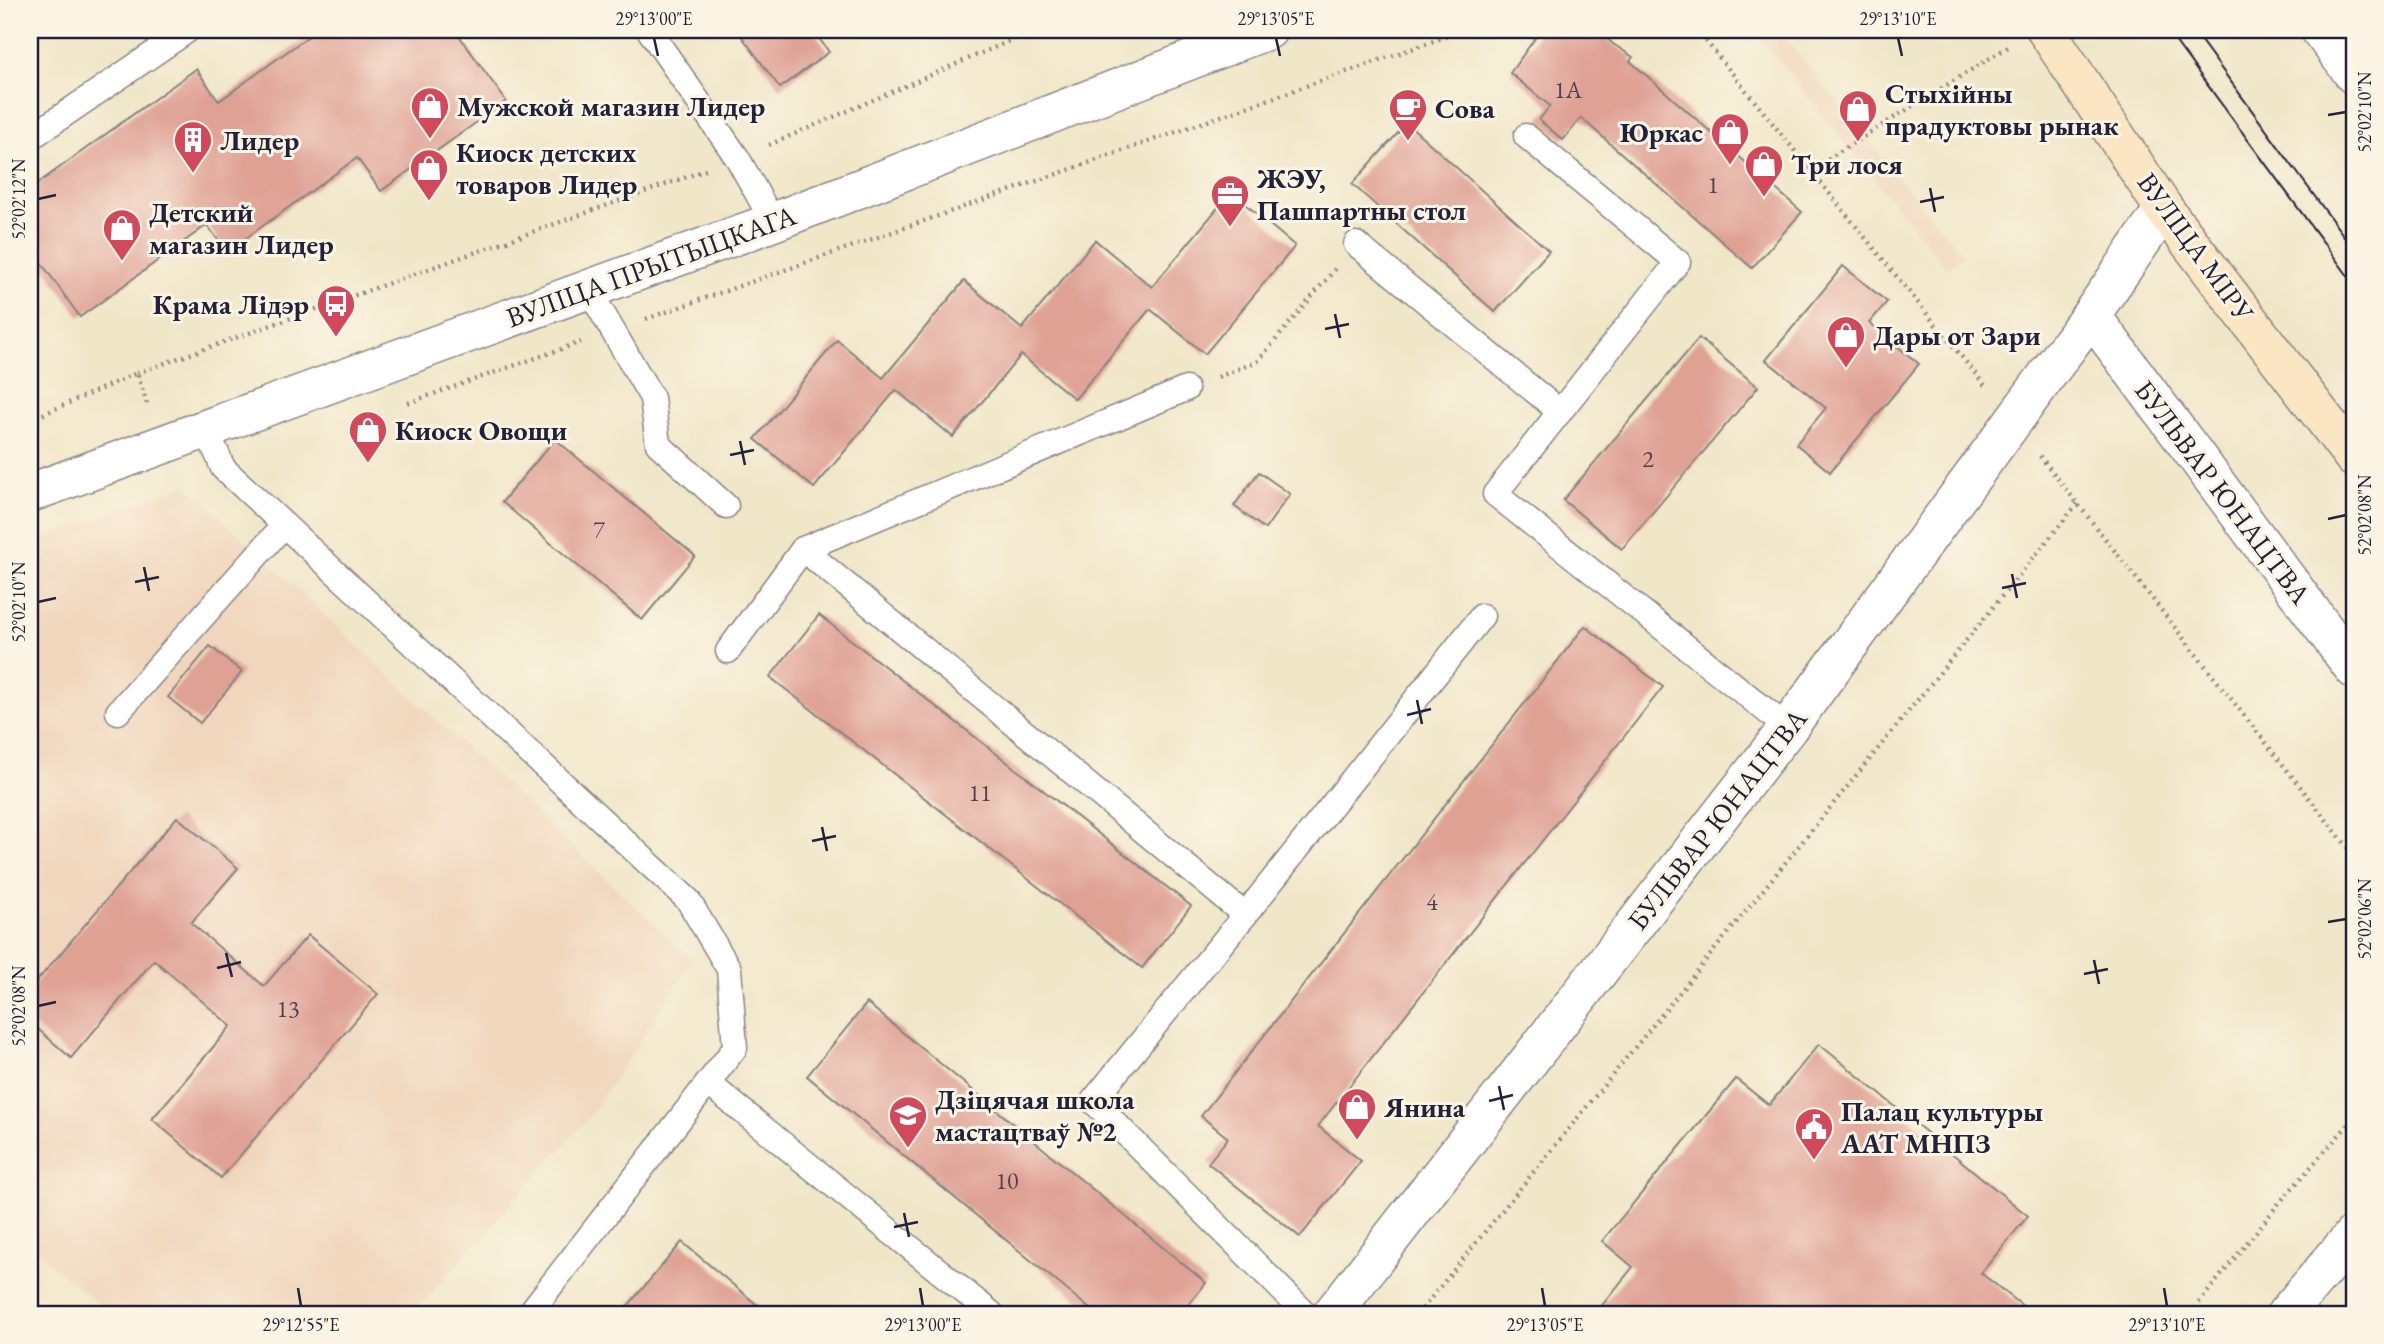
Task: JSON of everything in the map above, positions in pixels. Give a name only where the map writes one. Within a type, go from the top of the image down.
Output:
[{"type":"main road","name":"ВУЛІЦА МІРУ","points":[[2029,37],[2354,458]]},
{"type":"street","name":"ВУЛІЦА ПРЫТЫЦКАГА","points":[[31,490],[207,430],[773,222],[1268,30]]},
{"type":"street","points":[[2320,30],[2354,75]]},
{"type":"street","name":"БУЛЬВАР ЮНАЦТВА","points":[[1332,1314],[1788,728],[2091,316],[2164,209]]},
{"type":"street","name":"БУЛЬВАР ЮНАЦТВА","points":[[2091,316],[2354,668]]},
{"type":"street","points":[[2286,1314],[2354,1234]]},
{"type":"lane","points":[[30,138],[188,30]]},
{"type":"lane","points":[[649,30],[738,159],[773,222]]},
{"type":"lane","points":[[1526,136],[1678,262],[1495,494],[1788,728]]},
{"type":"lane","points":[[1356,244],[1560,412]]},
{"type":"lane","points":[[589,290],[652,398],[658,444],[726,506]]},
{"type":"lane","points":[[728,651],[803,549],[1186,390]]},
{"type":"lane","points":[[207,430],[223,468],[688,901],[729,970],[735,1048],[530,1314]]},
{"type":"lane","points":[[118,712],[284,524]]},
{"type":"lane","points":[[803,549],[1245,915]]},
{"type":"lane","points":[[1306,1314],[1093,1101],[1245,915],[1482,616]]},
{"type":"lane","points":[[709,1084],[992,1314]]},
{"type":"path","points":[[30,33],[42,30]]},
{"type":"path","points":[[137,373],[738,159],[1035,30]]},
{"type":"path","points":[[1697,30],[2013,421],[2354,855]]},
{"type":"path","points":[[1810,170],[2029,37]]},
{"type":"path","points":[[1186,390],[1258,361],[1356,244]]},
{"type":"path","points":[[1418,1314],[2078,503]]},
{"type":"path","points":[[2190,1314],[2280,1202],[2354,1118]]},
{"type":"shaded area","name":"Стыхійны прадуктовы рынак","points":[[1754,30],[1778,30],[1963,256],[1947,269]]},
{"type":"shaded area","points":[[186,485],[693,960],[590,1116],[413,1314],[110,1314],[30,1246],[30,544]]},
{"type":"building","name":"Лидер","points":[[317,30],[455,30],[506,101],[381,191],[357,158],[227,252],[207,225],[80,317],[30,247],[30,189],[196,69],[219,101]]},
{"type":"building","points":[[737,30],[813,30],[829,52],[780,88]]},
{"type":"building","points":[[1541,30],[1598,30],[1633,57],[1630,61],[1802,212],[1752,268],[1581,118],[1563,140],[1539,120],[1550,106],[1510,73]]},
{"type":"building","points":[[1407,123],[1549,251],[1495,312],[1352,184]]},
{"type":"building","points":[[1231,192],[1295,246],[1205,354],[1150,309],[1075,399],[1021,355],[953,437],[896,390],[814,488],[755,439],[837,340],[883,378],[964,281],[1022,329],[1095,240],[1152,287]]},
{"type":"building","name":"Дары от Зари","points":[[1843,266],[1887,302],[1869,323],[1919,364],[1830,472],[1796,444],[1826,408],[1766,360]]},
{"type":"building","points":[[1699,338],[1758,387],[1622,549],[1563,500]]},
{"type":"building","points":[[555,439],[695,556],[642,620],[502,502]]},
{"type":"building","points":[[1259,472],[1290,494],[1265,529],[1234,506]]},
{"type":"building","points":[[819,615],[1191,906],[1142,968],[770,677]]},
{"type":"building","points":[[1585,626],[1663,687],[1318,1126],[1361,1161],[1300,1237],[1208,1163],[1228,1138],[1201,1116]]},
{"type":"building","points":[[210,646],[242,672],[200,723],[168,697]]},
{"type":"building","points":[[177,817],[238,868],[191,923],[264,986],[308,935],[378,994],[221,1178],[152,1119],[231,1026],[154,960],[71,1058],[30,1022],[30,989]]},
{"type":"building","points":[[867,1003],[1206,1283],[1181,1314],[1096,1314],[807,1076]]},
{"type":"building","name":"Палац культуры ААТ МНПЗ","points":[[1819,1044],[2028,1216],[1981,1273],[2033,1314],[1595,1314],[1633,1267],[1602,1241],[1736,1079],[1769,1105]]},
{"type":"building","points":[[682,1242],[768,1314],[621,1314]]},
{"type":"tram line","points":[[2167,30],[2354,284]]},
{"type":"tram line","points":[[2193,30],[2354,250]]},
{"type":"place","name":"Мужской магазин Лидер","points":[[430,140]]},
{"type":"place","name":"Сова","points":[[1408,142]]},
{"type":"place","name":"Стыхійны прадуктовы рынак","points":[[1858,143]]},
{"type":"place","name":"Юркас","points":[[1730,166]]},
{"type":"place","name":"Лидер","points":[[193,174]]},
{"type":"place","name":"Три лося","points":[[1764,198]]},
{"type":"place","name":"Киоск детских товаров Лидер","points":[[429,202]]},
{"type":"place","name":"ЖЭУ, Пашпартны стол","points":[[1230,228]]},
{"type":"place","name":"Детский магазин Лидер","points":[[122,262]]},
{"type":"place","name":"Крама Лідэр","points":[[336,338]]},
{"type":"place","name":"Дары от Зари","points":[[1846,369]]},
{"type":"place","name":"Киоск Овощи","points":[[368,464]]},
{"type":"place","name":"Янина","points":[[1357,1141]]},
{"type":"place","name":"Дзіцячая школа мастацтваў №2","points":[[908,1149]]},
{"type":"place","name":"Палац культуры ААТ МНПЗ","points":[[1814,1161]]}]
